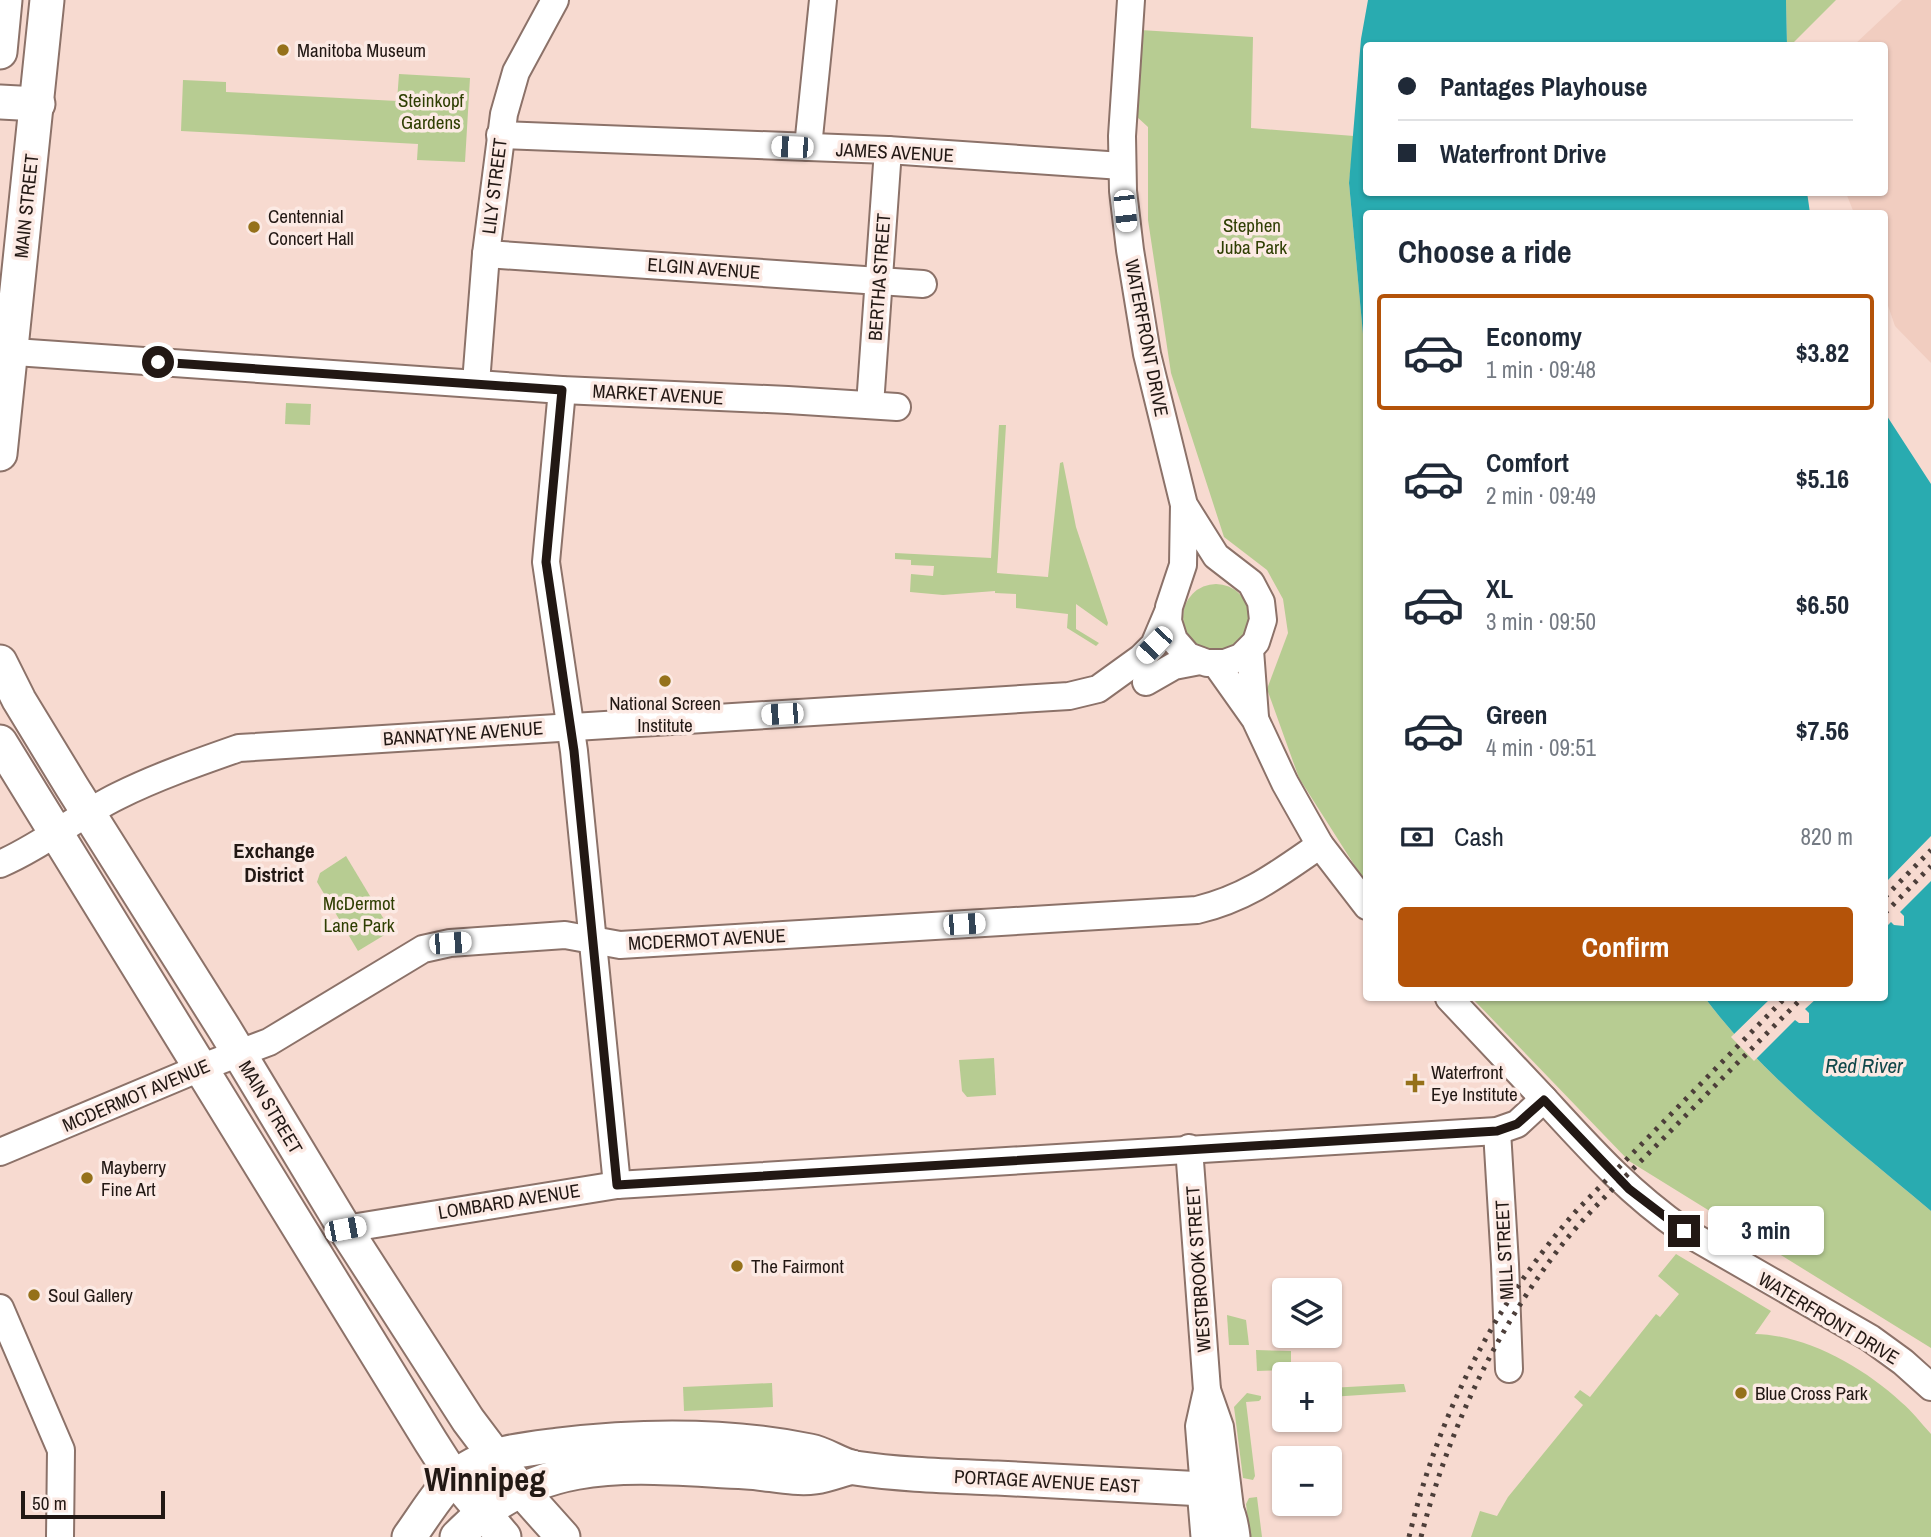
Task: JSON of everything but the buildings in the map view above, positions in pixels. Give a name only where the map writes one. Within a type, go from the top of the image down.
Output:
[{"type":"main road","points":[[0,52],[5,0]]},
{"type":"main road","name":"MAIN STREET","points":[[0,454],[5,351],[37,104],[47,0]]},
{"type":"main road","points":[[0,102],[37,104]]},
{"type":"main road","name":"MAIN STREET","points":[[0,662],[19,700],[345,1229],[493,1456],[563,1537]]},
{"type":"main road","name":"MAIN STREET","points":[[0,742],[454,1478],[494,1525]]},
{"type":"main road","name":"PORTAGE AVENUE EAST","points":[[454,1478],[478,1462],[493,1456],[596,1441],[662,1437],[732,1438],[814,1451],[852,1468]]},
{"type":"main road","name":"PORTAGE AVENUE EAST","points":[[457,1537],[494,1525],[520,1489],[554,1476],[604,1468],[695,1469],[814,1477],[852,1468],[1204,1489]]},
{"type":"main road","points":[[409,1537],[454,1478]]},
{"type":"main road","points":[[1204,1489],[1219,1498],[1224,1530]]},
{"type":"street","name":"LILY STREET","points":[[476,383],[486,254],[500,135],[516,72],[555,0]]},
{"type":"street","points":[[808,147],[823,0]]},
{"type":"street","name":"WATERFRONT DRIVE","points":[[1131,0],[1122,166],[1128,238],[1150,366],[1184,505],[1183,565],[1170,604],[1169,628],[1182,651],[1208,663],[1255,719],[1285,783],[1320,845],[1363,901]]},
{"type":"street","name":"JAMES AVENUE","points":[[500,135],[888,150],[1122,166]]},
{"type":"street","name":"BERTHA STREET","points":[[870,405],[888,150]]},
{"type":"street","name":"ELGIN AVENUE","points":[[486,254],[923,284]]},
{"type":"street","name":"MARKET AVENUE","points":[[5,351],[562,390],[897,407]]},
{"type":"street","points":[[562,390],[546,562],[570,726],[617,1185]]},
{"type":"street","name":"WATERFRONT DRIVE","points":[[1184,505],[1216,556],[1254,588],[1263,608],[1261,633],[1250,650],[1255,719]]},
{"type":"street","points":[[1170,604],[1184,581],[1196,573],[1216,569],[1236,573]]},
{"type":"street","name":"BANNATYNE AVENUE","points":[[0,864],[27,852],[117,796],[239,748],[1045,699],[1091,692],[1115,678],[1154,645],[1170,604]]},
{"type":"street","points":[[1146,682],[1174,666],[1233,661],[1250,650]]},
{"type":"street","name":"MCDERMOT AVENUE","points":[[0,1152],[268,1042],[423,949],[450,943],[565,934],[620,944],[1197,910],[1224,903],[1260,886],[1320,845]]},
{"type":"street","name":"WATERFRONT DRIVE","points":[[1452,1001],[1598,1159],[1656,1212],[1870,1339],[1903,1362],[1931,1387]]},
{"type":"street","name":"LOMBARD AVENUE","points":[[345,1229],[617,1185],[1497,1131],[1517,1124],[1544,1100]]},
{"type":"street","name":"MILL STREET","points":[[1497,1131],[1508,1369]]},
{"type":"street","name":"WESTBROOK STREET","points":[[1189,1149],[1207,1390],[1220,1427],[1224,1530]]},
{"type":"street","points":[[0,1308],[61,1450],[60,1537]]},
{"type":"street","name":"WESTBROOK STREET","points":[[1204,1489],[1199,1426],[1207,1390]]},
{"type":"shaded area","points":[[1902,0],[1931,0],[1931,363],[1895,326],[1888,306],[1888,210],[1853,210],[1847,196],[1888,196],[1888,42],[1857,42]]},
{"type":"green space","points":[[1786,0],[1836,0],[1794,42],[1787,42]]},
{"type":"green space","name":"Stephen Juba Park","points":[[1140,30],[1253,37],[1251,128],[1354,136],[1349,183],[1363,334],[1363,879],[1299,778],[1267,689],[1288,633],[1283,599],[1267,570],[1224,537],[1171,373],[1148,220],[1148,127],[1136,116]]},
{"type":"green space","name":"Steinkopf Gardens","points":[[399,74],[470,78],[465,162],[417,160],[418,144],[181,131],[183,80],[226,82],[226,92],[397,101]]},
{"type":"green space","points":[[286,403],[311,404],[310,425],[285,424]]},
{"type":"green space","points":[[999,425],[1006,425],[997,573],[1048,577],[1060,463],[1063,462],[1076,527],[1108,623],[1107,626],[1076,604],[1076,629],[1099,643],[1096,646],[1067,628],[1068,614],[1016,608],[1016,594],[995,591],[943,595],[910,592],[911,574],[933,576],[934,566],[911,565],[911,560],[895,559],[895,553],[991,558]]},
{"type":"green space","points":[[1210,584],[1222,584],[1234,589],[1244,599],[1249,617],[1247,630],[1234,645],[1222,650],[1210,650],[1198,645],[1188,635],[1183,623],[1183,611],[1188,599],[1198,589]]},
{"type":"green space","name":"McDermot Lane Park","points":[[346,856],[391,931],[358,951],[317,882],[320,873]]},
{"type":"green space","points":[[1475,1001],[1707,1001],[1755,1057],[1783,1084],[1931,1211],[1931,1348],[1629,1161]]},
{"type":"green space","points":[[994,1058],[996,1095],[967,1097],[962,1091],[959,1060]]},
{"type":"green space","name":"Blue Cross Park","points":[[1676,1254],[1771,1311],[1755,1334],[1794,1340],[1833,1355],[1886,1389],[1916,1417],[1931,1434],[1931,1537],[1471,1537],[1480,1511],[1497,1516],[1508,1497],[1583,1405],[1574,1397],[1580,1390],[1590,1397],[1656,1314],[1660,1317],[1679,1294],[1658,1276]]},
{"type":"green space","points":[[1227,1315],[1246,1320],[1249,1345],[1229,1345]]},
{"type":"green space","points":[[1256,1350],[1291,1351],[1291,1362],[1272,1362],[1272,1371],[1257,1371]]},
{"type":"green space","points":[[772,1383],[773,1407],[684,1411],[683,1387]]},
{"type":"green space","points":[[1404,1384],[1406,1392],[1342,1396],[1342,1387]]},
{"type":"green space","points":[[1247,1393],[1261,1396],[1259,1401],[1246,1402],[1255,1476],[1253,1480],[1243,1478],[1234,1407]]},
{"type":"green space","points":[[1257,1497],[1262,1537],[1250,1537],[1246,1504],[1249,1498]]},
{"type":"water","points":[[1368,0],[1786,0],[1787,42],[1363,42],[1363,196],[1808,196],[1810,210],[1363,210],[1363,334],[1349,183],[1361,39]]},
{"type":"water","name":"Red River","points":[[1888,418],[1931,484],[1931,1211],[1783,1084],[1729,1028],[1707,1001],[1888,1001]]},
{"type":"pier","points":[[1931,836],[1931,881],[1900,912],[1904,916],[1904,926],[1891,922],[1888,925],[1888,880]]},
{"type":"pier","points":[[1768,1001],[1814,1001],[1805,1009],[1809,1013],[1809,1023],[1795,1020],[1754,1061],[1731,1037]]},
{"type":"railway","points":[[1888,894],[1931,850]]},
{"type":"railway","points":[[1888,910],[1931,866]]},
{"type":"railway","points":[[1409,1537],[1421,1492],[1453,1405],[1495,1323],[1520,1284],[1577,1210],[1782,1001]]},
{"type":"railway","points":[[1421,1537],[1459,1421],[1494,1348],[1537,1279],[1592,1210],[1799,1001]]},
{"type":"place","name":"Manitoba Museum","points":[[283,50]]},
{"type":"place","name":"Centennial Concert Hall","points":[[254,227]]},
{"type":"place","name":"National Screen Institute","points":[[665,681]]},
{"type":"place","name":"Waterfront Eye Institute","points":[[1415,1083]]},
{"type":"place","name":"Mayberry Fine Art","points":[[87,1178]]},
{"type":"place","name":"The Fairmont","points":[[737,1266]]},
{"type":"place","name":"Soul Gallery","points":[[34,1295]]},
{"type":"place","name":"Blue Cross Park","points":[[1741,1393]]},
{"type":"district","name":"Exchange District","points":[[274,862]]},
{"type":"district","name":"Winnipeg","points":[[485,1479]]},
{"type":"route","points":[[158,362],[562,390],[546,562],[574,751],[617,1185],[1497,1131],[1511,1128],[1544,1100],[1629,1189],[1684,1231]]}]
